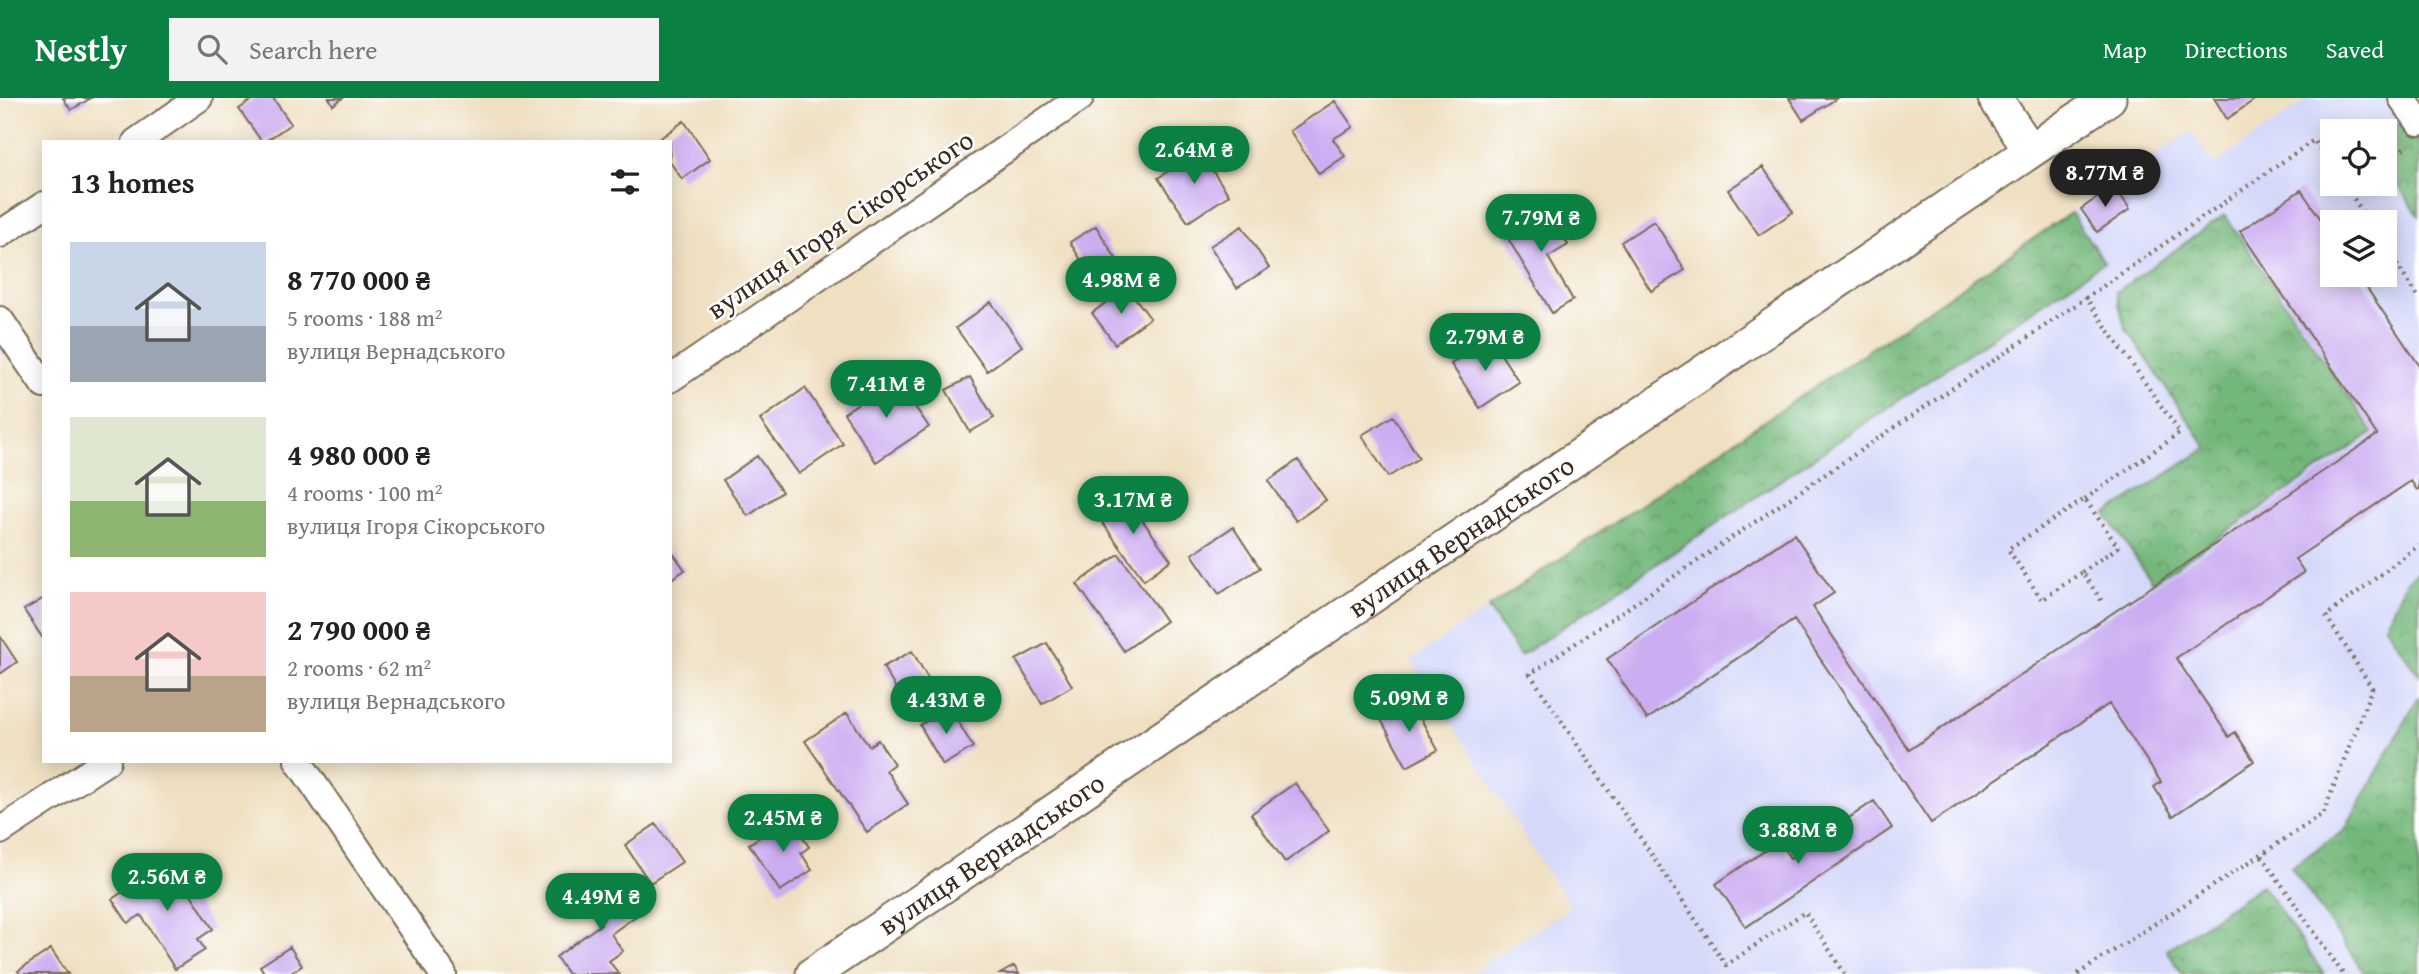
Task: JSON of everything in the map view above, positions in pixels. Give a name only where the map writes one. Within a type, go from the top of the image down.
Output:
[{"type":"street","points":[[138,140],[200,98]]},
{"type":"street","name":"вулиця Ігоря Сікорського","points":[[672,378],[1080,98]]},
{"type":"street","points":[[1995,98],[2030,150]]},
{"type":"street","name":"вулиця Вернадського","points":[[813,974],[2109,98]]},
{"type":"street","points":[[2402,98],[2419,122]]},
{"type":"street","points":[[0,234],[42,206]]},
{"type":"street","points":[[0,320],[42,382]]},
{"type":"street","points":[[0,831],[104,763]]},
{"type":"street","points":[[299,763],[443,974]]},
{"type":"path","points":[[1845,974],[1805,912],[1727,965],[1531,674],[2314,140],[2320,149]]},
{"type":"path","points":[[2397,265],[2419,298]]},
{"type":"path","points":[[2085,499],[2118,547],[2042,600],[2008,549],[2180,433],[2086,298]]},
{"type":"path","points":[[2078,974],[2323,814],[2372,688],[2326,617],[2419,545]]},
{"type":"path","points":[[2082,572],[2104,603]]},
{"type":"path","points":[[2262,856],[2343,974]]},
{"type":"shaded area","points":[[2310,98],[2390,98],[2419,141],[2419,974],[1471,974],[1570,907],[1411,660],[2191,131],[2214,165]]},
{"type":"green space","points":[[2397,124],[2409,126],[2419,141],[2419,216],[2397,184]]},
{"type":"green space","points":[[2071,213],[2104,262],[1520,656],[1488,608]]},
{"type":"green space","points":[[2225,215],[2373,433],[2152,582],[2106,514],[2207,448],[2125,327],[2116,292]]},
{"type":"green space","points":[[2419,570],[2419,675],[2385,626],[2406,581]]},
{"type":"green space","points":[[2419,696],[2419,974],[2365,974],[2291,867],[2345,830]]},
{"type":"green space","points":[[2262,885],[2324,974],[2182,974],[2167,950]]},
{"type":"building","points":[[63,98],[91,98],[71,110]]},
{"type":"building","points":[[255,98],[273,98],[291,124],[267,140],[261,140],[239,109]]},
{"type":"building","points":[[329,98],[343,98],[333,105]]},
{"type":"building","points":[[1789,98],[1837,98],[1803,120]]},
{"type":"building","points":[[2214,98],[2257,98],[2227,119]]},
{"type":"building","points":[[1335,101],[1353,127],[1333,139],[1345,156],[1319,174],[1290,131]]},
{"type":"building","points":[[684,121],[710,159],[682,179],[672,165],[672,140],[658,140]]},
{"type":"building","points":[[1199,151],[1229,195],[1188,222],[1158,178]]},
{"type":"building","points":[[1763,167],[1793,212],[1759,235],[1728,190]]},
{"type":"building","points":[[2114,186],[2130,209],[2097,232],[2081,209]]},
{"type":"building","points":[[2301,190],[2320,218],[2320,287],[2366,287],[2419,365],[2419,489],[2417,490],[2411,481],[2295,559],[2304,572],[2176,658],[2229,737],[2235,732],[2254,761],[2173,816],[2154,787],[2161,782],[2109,704],[1931,823],[1794,620],[1647,719],[1607,659],[1794,534],[1834,593],[1813,607],[1909,750],[2377,435],[2240,231]]},
{"type":"building","points":[[1545,205],[1568,245],[1548,257],[1573,300],[1552,313],[1503,230]]},
{"type":"building","points":[[1654,221],[1685,270],[1651,291],[1621,242]]},
{"type":"building","points":[[1096,226],[1118,262],[1092,278],[1070,242]]},
{"type":"building","points":[[1242,226],[1269,268],[1237,288],[1210,246]]},
{"type":"building","points":[[1127,287],[1150,318],[1115,344],[1092,313]]},
{"type":"building","points":[[991,302],[1022,346],[987,371],[956,328]]},
{"type":"building","points":[[1490,338],[1519,382],[1480,408],[1451,364]]},
{"type":"building","points":[[970,377],[994,418],[970,432],[946,390]]},
{"type":"building","points":[[895,378],[929,427],[876,462],[844,413]]},
{"type":"building","points":[[805,388],[843,444],[799,474],[760,420]]},
{"type":"building","points":[[1393,416],[1419,458],[1388,477],[1362,435]]},
{"type":"building","points":[[757,456],[782,492],[748,516],[723,480]]},
{"type":"building","points":[[1298,460],[1326,500],[1296,521],[1268,481]]},
{"type":"building","points":[[1122,492],[1171,560],[1144,580],[1094,511]]},
{"type":"building","points":[[1233,527],[1260,568],[1219,594],[1192,554]]},
{"type":"building","points":[[672,552],[685,570],[672,579]]},
{"type":"building","points":[[1119,554],[1166,621],[1124,651],[1077,584]]},
{"type":"building","points":[[42,599],[42,637],[24,610]]},
{"type":"building","points":[[0,636],[17,662],[0,674]]},
{"type":"building","points":[[1047,643],[1072,686],[1042,704],[1016,660]]},
{"type":"building","points":[[912,651],[932,685],[903,701],[883,667]]},
{"type":"building","points":[[1411,701],[1438,750],[1407,767],[1380,718]]},
{"type":"building","points":[[950,708],[973,747],[943,765],[920,725]]},
{"type":"building","points":[[847,713],[869,746],[878,740],[894,764],[886,770],[908,804],[867,832],[805,741]]},
{"type":"building","points":[[1295,783],[1329,831],[1285,862],[1251,814]]},
{"type":"building","points":[[1874,801],[1892,828],[1746,927],[1716,884],[1779,841],[1790,858]]},
{"type":"building","points":[[790,818],[809,847],[801,853],[812,870],[780,891],[749,844]]},
{"type":"building","points":[[656,824],[682,862],[650,883],[625,845]]},
{"type":"building","points":[[170,861],[213,929],[198,939],[205,950],[175,969],[141,915],[128,923],[112,899]]},
{"type":"building","points":[[615,879],[640,913],[611,934],[623,951],[609,961],[619,974],[568,974],[556,957],[601,924],[584,901]]},
{"type":"building","points":[[290,947],[302,966],[289,974],[265,974],[260,966]]},
{"type":"building","points":[[51,949],[68,974],[20,974],[18,971]]},
{"type":"building","points":[[1014,966],[1019,974],[1000,974]]}]
